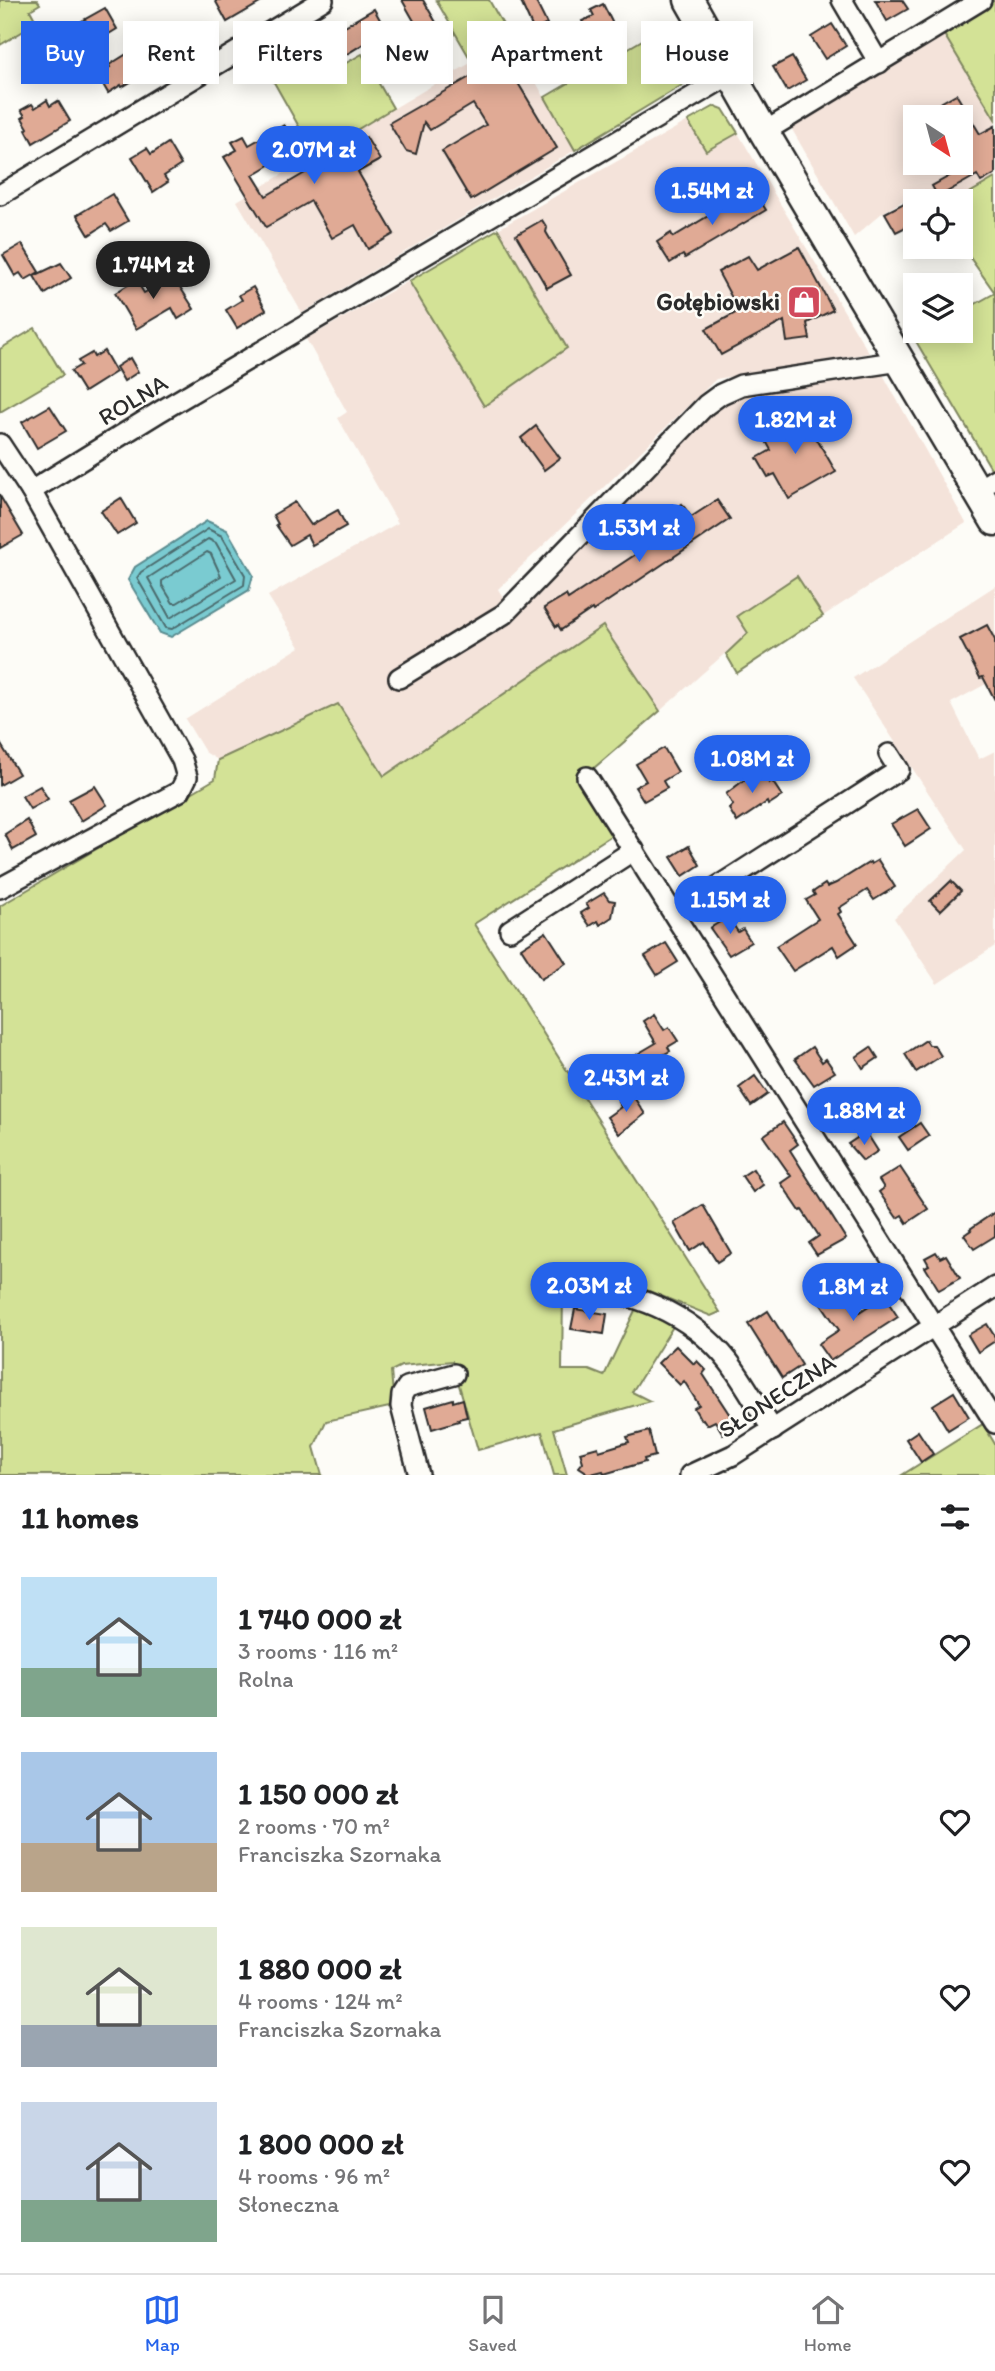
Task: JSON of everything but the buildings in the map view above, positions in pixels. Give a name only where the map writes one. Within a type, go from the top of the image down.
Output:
[{"type":"street","points":[[0,195],[323,0]]},
{"type":"street","points":[[689,0],[701,21]]},
{"type":"street","points":[[842,0],[879,63]]},
{"type":"street","points":[[764,132],[981,0]]},
{"type":"street","name":"ROLNA","points":[[31,491],[159,412],[715,84]]},
{"type":"street","points":[[738,84],[901,361],[986,484],[995,521]]},
{"type":"street","points":[[399,678],[504,614],[696,415],[722,394],[741,385],[901,361]]},
{"type":"street","points":[[0,444],[31,491],[183,760],[187,777],[180,791],[0,888]]},
{"type":"street","points":[[675,914],[899,770],[889,754]]},
{"type":"street","points":[[587,777],[995,1423]]},
{"type":"street","points":[[510,930],[634,850]]},
{"type":"street","points":[[568,1284],[632,1296],[666,1310],[698,1330],[728,1362],[773,1430]]},
{"type":"street","name":"SŁONECZNA","points":[[690,1475],[733,1455],[995,1287]]},
{"type":"street","points":[[419,1475],[401,1406],[402,1395],[407,1387],[454,1374]]},
{"type":"shaded area","points":[[942,31],[995,119],[995,178],[973,191],[903,189],[903,201],[882,213],[854,237],[790,126]]},
{"type":"shaded area","points":[[467,65],[467,84],[537,84],[575,150],[302,313],[237,201],[435,84],[453,84],[453,73]]},
{"type":"shaded area","points":[[688,121],[706,151],[738,133],[869,353],[716,379],[498,589],[514,615],[565,568],[561,560],[728,398],[881,371],[966,523],[823,616],[797,576],[738,616],[748,633],[660,711],[603,626],[383,776],[338,705],[218,760],[205,752],[185,719],[300,647],[268,596],[398,523],[338,418],[347,412],[306,339],[409,281],[484,405],[567,348],[498,229]]},
{"type":"shaded area","points":[[995,586],[995,679],[951,703],[979,759],[995,751],[995,946],[937,984],[894,918],[966,850],[853,678]]},
{"type":"green space","points":[[0,0],[37,0],[40,4],[30,10],[36,21],[21,21],[21,33],[0,45]]},
{"type":"green space","points":[[436,0],[489,0],[501,21],[467,21],[467,53],[453,29],[453,21],[448,21]]},
{"type":"green space","points":[[995,0],[995,119],[942,31]]},
{"type":"green space","points":[[641,41],[641,84],[684,84],[575,150],[545,97],[567,84],[627,84],[627,49]]},
{"type":"green space","points":[[361,55],[361,84],[379,84],[393,108],[315,155],[275,84],[347,84],[347,62]]},
{"type":"green space","points":[[715,106],[723,109],[738,133],[706,151],[688,121]]},
{"type":"green space","points":[[995,178],[995,293],[971,259],[973,191]]},
{"type":"green space","points":[[498,229],[567,348],[484,406],[409,281]]},
{"type":"green space","points":[[995,293],[995,468],[992,470],[917,343],[973,343],[973,305]]},
{"type":"green space","points":[[35,328],[63,375],[0,412],[0,349]]},
{"type":"green space","points":[[797,576],[823,616],[737,673],[726,654],[748,633],[737,616]]},
{"type":"green space","points":[[603,626],[660,711],[579,781],[612,835],[474,924],[720,1312],[711,1316],[629,1283],[568,1272],[563,1293],[562,1370],[589,1370],[604,1376],[637,1306],[674,1325],[632,1392],[650,1401],[554,1429],[567,1475],[554,1475],[542,1432],[478,1450],[452,1361],[401,1366],[391,1371],[394,1406],[326,1421],[314,1447],[322,1475],[0,1475],[0,906],[215,779],[218,760],[338,704],[384,776]]},
{"type":"green space","points":[[983,1424],[995,1444],[995,1475],[902,1475]]},
{"type":"water","points":[[207,521],[227,530],[253,575],[249,590],[171,637],[160,633],[128,580],[135,567]]},
{"type":"place","name":"Gołębiowski","points":[[804,302]]}]
